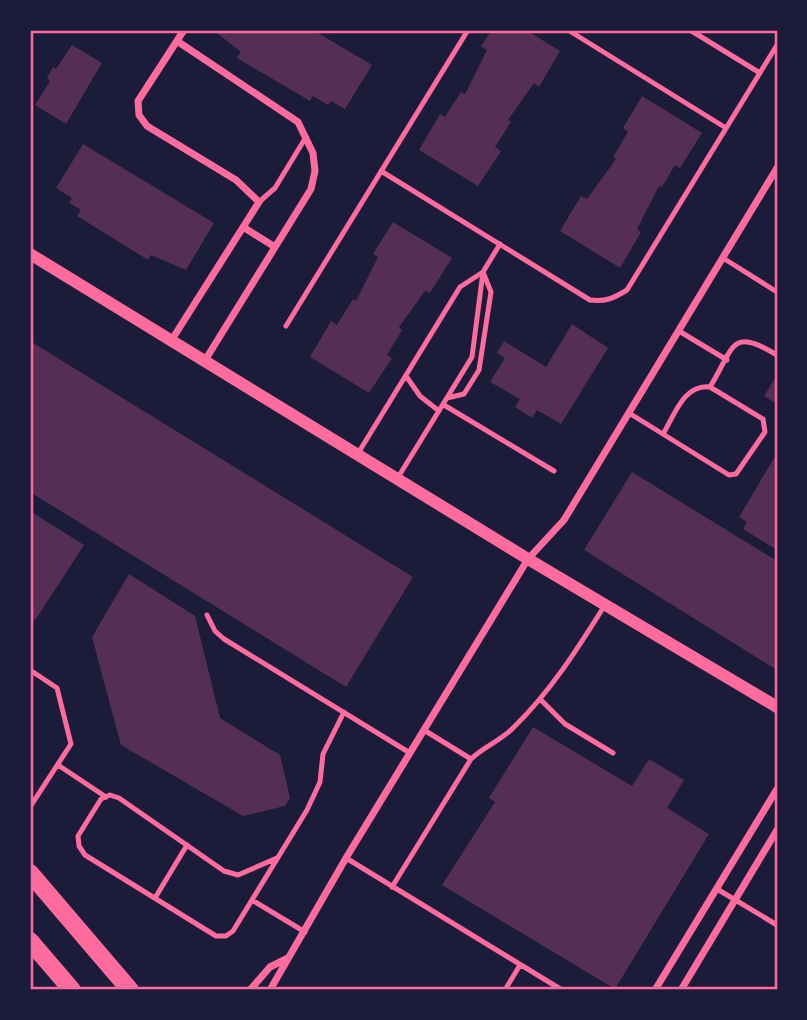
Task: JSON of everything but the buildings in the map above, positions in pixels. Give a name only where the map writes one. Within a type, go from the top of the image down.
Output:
[{"type":"main road","points":[[30,873],[130,990]]},
{"type":"main road","points":[[30,941],[72,990]]},
{"type":"street","points":[[171,341],[259,202],[236,180],[148,126],[139,115],[138,102],[184,30]]},
{"type":"street","points":[[177,41],[298,122],[306,137],[315,171],[311,189],[204,362]]},
{"type":"street","points":[[270,990],[346,858],[528,559],[564,520],[777,168]]},
{"type":"street","points":[[243,228],[275,247]]},
{"type":"street","points":[[30,254],[528,559],[777,707]]},
{"type":"street","points":[[655,990],[777,789]]},
{"type":"street","points":[[681,990],[777,830]]},
{"type":"street","points":[[250,990],[270,967],[288,958]]},
{"type":"lane","points":[[286,326],[468,30]]},
{"type":"lane","points":[[568,30],[726,128]]},
{"type":"lane","points":[[690,30],[760,73]]},
{"type":"lane","points":[[381,171],[590,300],[603,302],[627,290],[777,45]]},
{"type":"lane","points":[[259,202],[275,188],[306,137]]},
{"type":"lane","points":[[397,479],[475,349],[483,272],[500,244]]},
{"type":"lane","points":[[723,258],[777,292]]},
{"type":"lane","points":[[357,455],[460,288],[483,272]]},
{"type":"lane","points":[[445,402],[464,394],[479,370],[491,292],[483,272]]},
{"type":"lane","points":[[679,331],[727,360]]},
{"type":"lane","points":[[710,387],[737,343],[745,339],[777,355]]},
{"type":"lane","points":[[406,376],[419,396],[439,411]]},
{"type":"lane","points":[[629,413],[729,475],[742,470],[766,425],[763,419],[710,387],[700,386],[689,390],[663,434]]},
{"type":"lane","points":[[445,402],[554,471]]},
{"type":"lane","points":[[392,887],[471,759],[485,746],[501,739],[514,728],[540,699],[565,669],[606,603]]},
{"type":"lane","points":[[207,615],[215,631],[224,639],[410,753]]},
{"type":"lane","points":[[30,670],[57,688],[71,744],[30,807]]},
{"type":"lane","points":[[540,699],[565,724],[614,754]]},
{"type":"lane","points":[[106,797],[101,799],[78,836],[79,846],[85,855],[216,936],[226,936],[233,931],[307,810],[320,782],[323,754],[344,712]]},
{"type":"lane","points":[[424,730],[471,759]]},
{"type":"lane","points":[[58,765],[106,797],[119,798],[224,871],[238,875],[277,858]]},
{"type":"lane","points":[[155,898],[187,845]]},
{"type":"lane","points":[[346,858],[562,990]]},
{"type":"lane","points":[[717,889],[777,925]]},
{"type":"lane","points":[[252,900],[305,932]]},
{"type":"lane","points":[[505,990],[520,965]]}]
